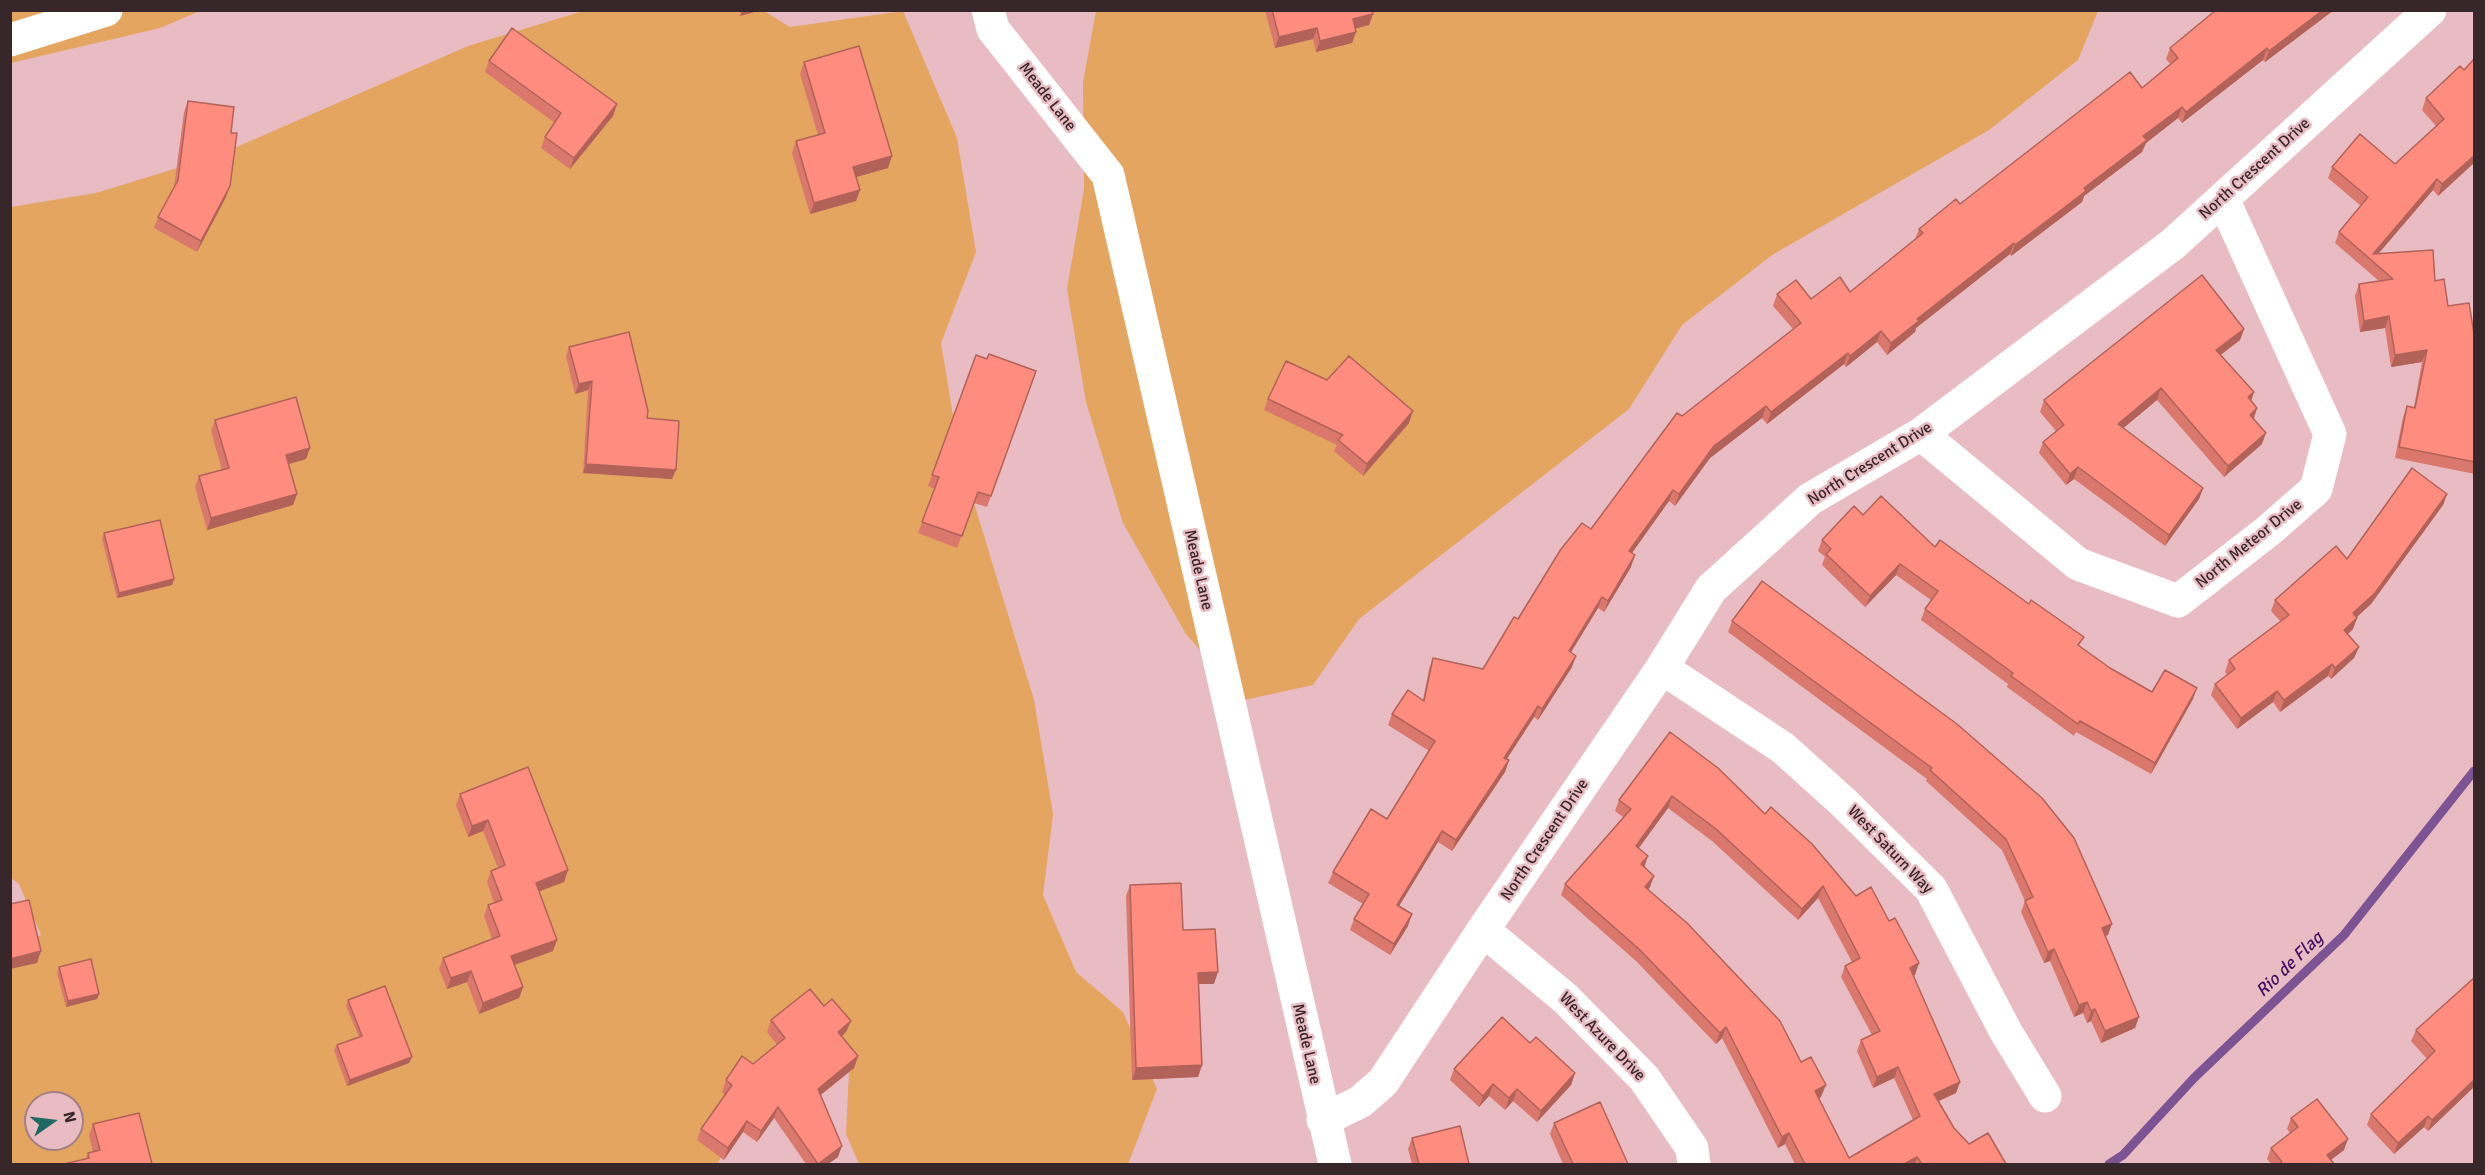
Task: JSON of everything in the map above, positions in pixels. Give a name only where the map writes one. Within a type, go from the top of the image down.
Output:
[{"type":"street","points":[[10,40],[106,10]]},
{"type":"street","name":"Meade Lane","points":[[988,10],[993,29],[1108,175],[1323,1120],[1335,1164]]},
{"type":"street","name":"North Crescent Drive","points":[[1323,1120],[1360,1101],[1383,1082],[1483,930],[1662,668],[1711,590],[1810,499],[1921,434],[2173,244],[2430,10]]},
{"type":"street","name":"North Meteor Drive","points":[[1921,434],[2078,564],[2178,601],[2268,531],[2316,489],[2330,434],[2223,199]]},
{"type":"street","name":"West Saturn Way","points":[[1662,668],[1783,748],[1843,802],[1931,889],[2006,1032],[2046,1095]]},
{"type":"street","name":"West Azure Drive","points":[[1483,930],[1566,999],[1644,1078],[1692,1148],[1694,1164]]},
{"type":"shaded area","points":[[10,11],[200,11],[160,28],[11,63]]},
{"type":"shaded area","points":[[583,11],[764,11],[790,27],[903,11],[957,138],[976,252],[941,343],[960,457],[1034,700],[1053,814],[1043,895],[1076,972],[1123,1012],[1157,1089],[1128,1164],[859,1164],[846,1134],[849,1071],[776,1042],[748,1115],[717,1164],[11,1164],[11,949],[41,935],[19,884],[11,878],[11,207],[96,193],[216,156],[468,46]]},
{"type":"shaded area","points":[[1096,11],[2098,11],[2078,60],[1989,130],[1772,255],[1682,325],[1629,409],[1359,619],[1313,685],[1244,700],[1186,634],[1123,523],[1086,402],[1067,289],[1084,189],[1083,82]]},
{"type":"building","points":[[1272,10],[1372,10],[1373,14],[1353,19],[1356,32],[1320,41],[1317,28],[1279,37]]},
{"type":"building","points":[[2216,10],[2323,10],[2269,51],[2267,48],[2186,112],[2182,107],[2143,136],[2147,140],[2084,188],[2086,191],[2015,245],[2014,243],[1917,319],[1919,321],[1891,343],[1881,331],[1850,356],[1848,353],[1771,412],[1766,406],[1714,446],[1679,494],[1673,490],[1629,551],[1635,555],[1608,601],[1602,597],[1569,651],[1576,656],[1542,709],[1538,706],[1504,758],[1509,760],[1456,840],[1442,831],[1397,905],[1412,914],[1394,944],[1354,919],[1369,894],[1333,872],[1371,809],[1387,819],[1435,741],[1392,714],[1408,690],[1424,701],[1433,658],[1483,669],[1514,617],[1518,619],[1561,549],[1582,523],[1591,529],[1677,413],[1682,416],[1801,323],[1777,294],[1796,280],[1811,299],[1840,277],[1850,292],[1923,233],[1919,229],[1956,199],[1960,204],[2130,72],[2142,88],[2178,58],[2170,48]]},
{"type":"building","points":[[512,28],[617,104],[574,158],[545,137],[561,113],[489,61]]},
{"type":"building","points":[[859,46],[892,156],[853,167],[860,190],[814,203],[796,141],[825,133],[804,62]]},
{"type":"building","points":[[2475,58],[2475,155],[2442,184],[2437,179],[2373,254],[2433,250],[2435,281],[2444,279],[2448,306],[2469,303],[2475,340],[2475,462],[2399,447],[2407,406],[2415,408],[2427,350],[2395,355],[2389,316],[2364,321],[2359,284],[2393,279],[2339,232],[2368,197],[2332,167],[2360,134],[2395,164],[2444,119],[2426,98],[2460,66],[2464,70]]},
{"type":"building","points":[[188,101],[234,107],[231,133],[237,133],[230,186],[201,241],[158,217],[178,180]]},
{"type":"building","points":[[2202,275],[2244,329],[2216,350],[2254,392],[2248,397],[2257,408],[2250,415],[2266,433],[2228,466],[2161,388],[2118,424],[2203,488],[2169,535],[2078,467],[2070,474],[2043,442],[2064,425],[2044,400]]},
{"type":"building","points":[[629,332],[648,411],[647,418],[679,421],[676,470],[586,464],[592,381],[579,384],[569,347]]},
{"type":"building","points":[[989,354],[1036,371],[991,496],[978,492],[962,536],[922,522],[939,477],[932,475],[976,355],[987,359]]},
{"type":"building","points":[[1349,356],[1413,411],[1367,464],[1338,440],[1343,435],[1268,399],[1286,361],[1327,380]]},
{"type":"building","points":[[296,397],[310,448],[286,455],[297,494],[211,518],[199,476],[229,468],[215,420]]},
{"type":"building","points":[[2412,468],[2447,494],[2375,593],[2353,613],[2357,618],[2344,630],[2359,647],[2335,668],[2332,664],[2284,700],[2277,691],[2241,718],[2215,684],[2235,669],[2229,660],[2289,615],[2275,600],[2336,546],[2347,559]]},
{"type":"building","points":[[1881,496],[1935,547],[1940,540],[2029,604],[2031,600],[2084,637],[2078,645],[2110,668],[2152,692],[2165,670],[2197,688],[2155,763],[2080,721],[2078,724],[2011,676],[2013,673],[1925,609],[1938,591],[1900,564],[1870,596],[1826,554],[1831,549],[1822,540],[1854,506],[1863,515]]},
{"type":"building","points":[[160,520],[174,579],[119,593],[104,533]]},
{"type":"building","points":[[1762,581],[1957,724],[2042,798],[2074,838],[2112,924],[2102,928],[2139,1017],[2105,1031],[2095,1009],[2091,1011],[2087,1002],[2079,1005],[2054,949],[2048,952],[2025,901],[2033,897],[2006,839],[1930,770],[1932,768],[1732,621]]},
{"type":"building","points":[[1670,732],[1718,768],[1765,814],[1771,807],[1812,844],[1856,896],[1871,887],[1889,921],[1895,918],[1919,963],[1910,968],[1960,1082],[1934,1094],[1954,1128],[1969,1144],[1988,1133],[2006,1164],[1922,1164],[1917,1157],[1904,1164],[1805,1164],[1789,1133],[1782,1137],[1726,1027],[1720,1033],[1640,950],[1565,884],[1631,809],[1619,800]],"holes":[[[1672,796],[1716,829],[1802,909],[1823,886],[1860,958],[1845,966],[1880,1031],[1861,1040],[1877,1077],[1898,1067],[1920,1116],[1849,1158],[1815,1091],[1826,1085],[1811,1057],[1801,1062],[1780,1021],[1687,923],[1645,887],[1654,876],[1641,864],[1648,856],[1636,846]]]},
{"type":"building","points":[[528,767],[568,870],[536,883],[557,940],[511,956],[523,987],[483,1003],[471,971],[451,978],[443,958],[500,936],[488,905],[502,900],[491,871],[505,865],[488,820],[472,826],[460,794]]},
{"type":"building","points":[[1181,883],[1183,930],[1215,929],[1218,972],[1198,973],[1202,1065],[1136,1068],[1130,885]]},
{"type":"building","points":[[29,900],[41,951],[10,959],[10,904]]},
{"type":"building","points":[[91,959],[99,994],[68,1001],[59,967]]},
{"type":"building","points":[[2475,977],[2475,1079],[2432,1120],[2428,1116],[2398,1143],[2371,1114],[2435,1051],[2416,1030]]},
{"type":"building","points":[[385,986],[412,1057],[350,1080],[337,1045],[362,1036],[348,1000]]},
{"type":"building","points":[[810,989],[824,1006],[832,999],[851,1021],[838,1032],[858,1056],[818,1089],[842,1146],[818,1164],[778,1107],[761,1131],[747,1121],[728,1148],[701,1129],[732,1085],[726,1080],[742,1056],[753,1064],[785,1038],[771,1020]]},
{"type":"building","points":[[1502,1017],[1530,1043],[1536,1037],[1575,1073],[1541,1111],[1517,1089],[1509,1098],[1493,1084],[1483,1096],[1454,1069]]},
{"type":"building","points":[[2317,1099],[2348,1139],[2327,1155],[2334,1164],[2279,1164],[2282,1162],[2271,1148],[2298,1127],[2291,1118]]},
{"type":"building","points":[[1600,1102],[1628,1164],[1573,1164],[1554,1123]]},
{"type":"building","points":[[139,1113],[152,1164],[64,1164],[89,1158],[88,1153],[100,1150],[93,1124]]},
{"type":"building","points":[[1460,1126],[1469,1164],[1419,1164],[1412,1138]]},
{"type":"waterway","name":"Rio de Flag","points":[[2109,1164],[2123,1155],[2194,1078],[2344,935],[2474,771]]}]
